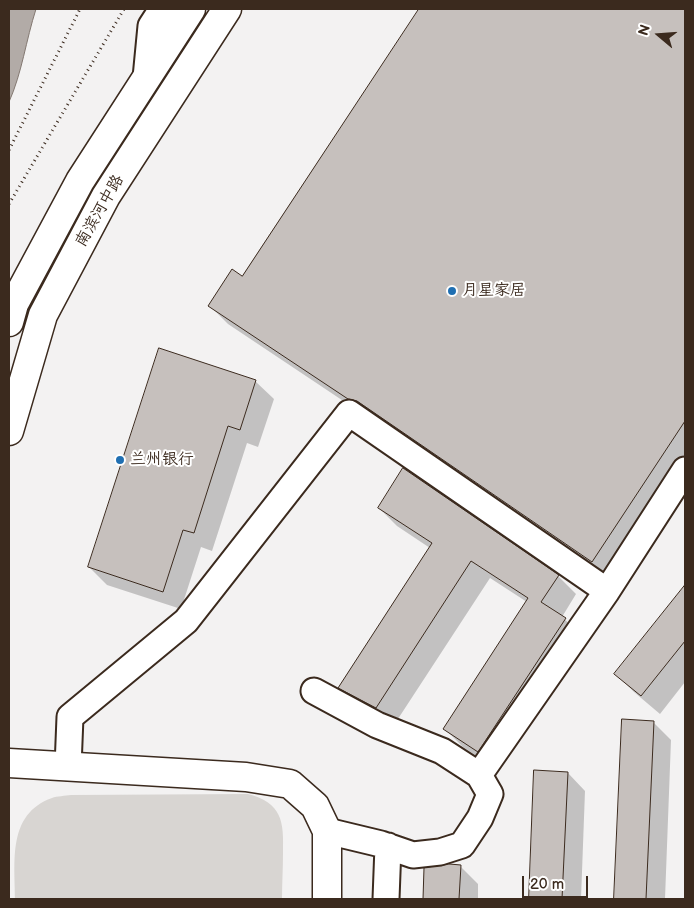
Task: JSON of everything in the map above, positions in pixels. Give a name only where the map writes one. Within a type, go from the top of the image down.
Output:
[{"type":"main road","name":"南滨河中路","points":[[9,322],[14,304],[80,181],[191,9]]},
{"type":"main road","name":"南滨河中路","points":[[9,431],[43,315],[106,196],[227,9]]},
{"type":"main road","points":[[9,763],[246,777],[290,784],[315,806],[327,831],[328,899]]},
{"type":"street","points":[[146,78],[150,26],[162,9]]},
{"type":"street","points":[[68,767],[70,717],[186,621],[349,413],[607,591]]},
{"type":"street","points":[[479,775],[607,591],[685,470]]},
{"type":"street","points":[[314,691],[377,725],[442,751],[479,775],[490,794],[480,818],[462,845],[440,852],[413,855],[388,846],[327,831]]},
{"type":"street","points":[[386,899],[388,846]]},
{"type":"path","points":[[9,150],[80,9]]},
{"type":"path","points":[[9,204],[124,9]]},
{"type":"shaded area","points":[[9,9],[36,9],[17,80],[9,102]]},
{"type":"shaded area","points":[[248,794],[268,803],[279,815],[283,832],[282,899],[15,899],[15,855],[21,827],[27,815],[37,805],[52,798],[71,795]]},
{"type":"building","name":"月星家居","points":[[419,9],[685,9],[685,421],[592,562],[357,401],[348,399],[208,306],[232,269],[242,276]]},
{"type":"building","points":[[159,348],[256,380],[240,430],[228,426],[194,533],[183,530],[163,592],[88,567]]},
{"type":"building","points":[[403,468],[559,575],[541,602],[566,618],[478,752],[443,729],[528,598],[471,561],[376,708],[338,688],[432,543],[378,508]]},
{"type":"building","points":[[685,585],[685,641],[641,696],[614,674]]},
{"type":"building","points":[[622,719],[654,721],[646,899],[614,899]]},
{"type":"building","points":[[534,770],[568,772],[562,899],[529,899]]},
{"type":"building","points":[[449,864],[461,865],[459,899],[423,899],[424,868]]},
{"type":"place","name":"月星家居","points":[[452,291]]},
{"type":"place","name":"兰州银行","points":[[120,460]]}]
